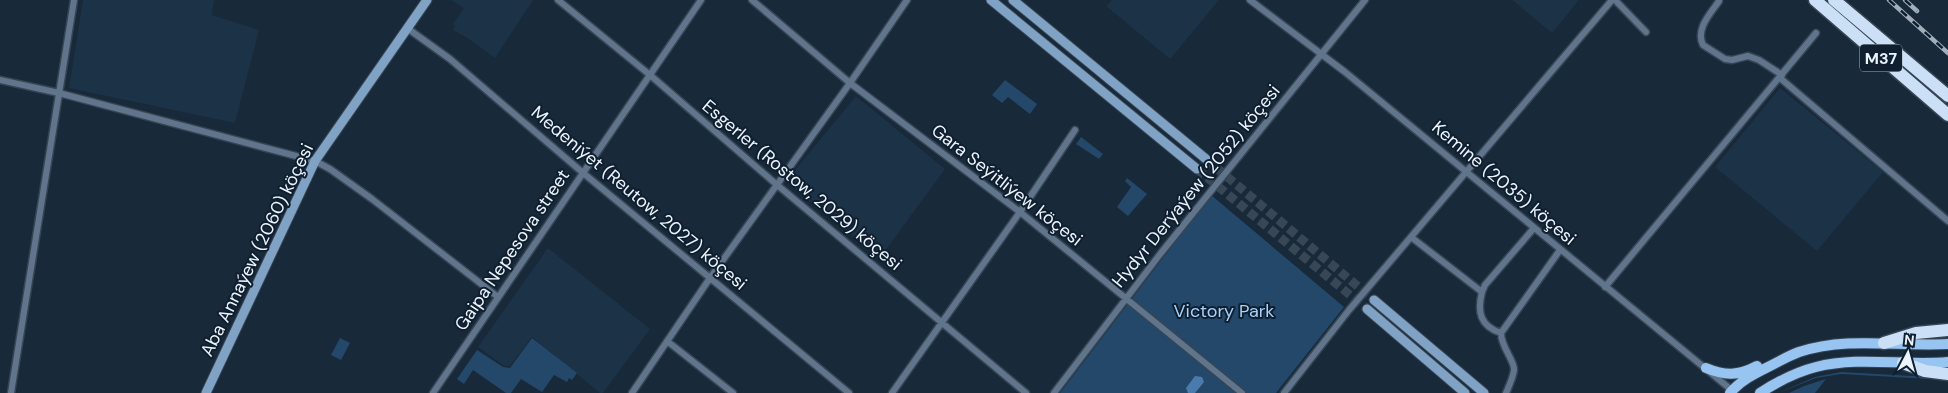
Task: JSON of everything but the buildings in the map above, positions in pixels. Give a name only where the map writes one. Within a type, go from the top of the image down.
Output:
[{"type":"highway","name":"M37","points":[[1815,0],[1948,115]]},
{"type":"highway","name":"M37","points":[[1834,0],[1948,96]]},
{"type":"highway","points":[[1927,98],[1948,122]]},
{"type":"highway","points":[[1884,343],[1916,334],[1948,330]]},
{"type":"highway","points":[[1903,363],[1925,371],[1948,374]]},
{"type":"main road","name":"Aba Annaýew (2060) köçesi","points":[[206,393],[315,161],[427,0]]},
{"type":"main road","points":[[991,0],[1197,169]]},
{"type":"main road","points":[[1013,0],[1206,159]]},
{"type":"main road","points":[[1374,300],[1484,393]]},
{"type":"main road","points":[[1367,309],[1466,393]]},
{"type":"main road","points":[[1706,368],[1729,375],[1740,373],[1781,354],[1797,353],[1833,344],[1948,344]]},
{"type":"main road","points":[[1732,392],[1746,379],[1797,353]]},
{"type":"main road","points":[[1760,393],[1784,379],[1816,367],[1848,362],[1948,362]]},
{"type":"street","points":[[11,393],[74,0]]},
{"type":"street","name":"Esgerler (Rostow, 2029) köçesi","points":[[558,0],[650,75],[776,184],[1026,393]]},
{"type":"street","name":"Gaipa Nepesova street","points":[[433,393],[701,0]]},
{"type":"street","name":"Gara Seýitliýew köçesi","points":[[752,0],[850,83],[1020,212],[1242,393]]},
{"type":"street","points":[[632,393],[710,278],[907,0]]},
{"type":"street","name":"Kemine (2035) köçesi","points":[[1250,0],[1322,53],[1699,365],[1706,368],[1732,392]]},
{"type":"street","name":"Hydyr Derýaýew (2052) köçesi","points":[[1054,393],[1126,298],[1365,0]]},
{"type":"street","points":[[1284,393],[1348,310],[1613,0],[1646,32]]},
{"type":"street","points":[[1719,1],[1703,25],[1700,37],[1702,45],[1725,59],[1732,60],[1748,56],[1759,60],[1781,76],[1948,221]]},
{"type":"street","name":"Medeniýet (Reutow, 2027) köçesi","points":[[408,28],[452,56],[582,172],[849,393]]},
{"type":"street","points":[[1605,287],[1816,33]]},
{"type":"street","points":[[0,80],[59,93],[315,161],[330,169],[372,199],[498,296]]},
{"type":"street","points":[[892,393],[943,323],[1076,130]]},
{"type":"street","points":[[1501,333],[1488,328],[1482,318],[1479,308],[1482,292],[1485,285],[1534,228]]},
{"type":"street","points":[[1411,237],[1482,292]]},
{"type":"street","points":[[1506,393],[1514,364],[1502,345],[1501,333],[1560,250]]},
{"type":"street","points":[[667,341],[732,393]]},
{"type":"shaded area","points":[[83,0],[214,0],[212,15],[259,30],[235,123],[69,88]]},
{"type":"shaded area","points":[[451,0],[533,0],[495,58],[453,30],[455,26],[453,24],[464,8]]},
{"type":"shaded area","points":[[1112,0],[1219,0],[1170,59],[1106,6]]},
{"type":"shaded area","points":[[1512,0],[1579,0],[1552,33]]},
{"type":"shaded area","points":[[1780,88],[1883,172],[1817,251],[1715,167]]},
{"type":"shaded area","points":[[856,96],[945,169],[880,258],[786,181]]},
{"type":"shaded area","points":[[548,248],[650,329],[603,393],[600,393],[532,337],[510,366],[504,366],[478,347]]},
{"type":"shaded area","points":[[1195,376],[1202,377],[1204,382],[1195,393],[1188,393],[1186,388]]},
{"type":"green space","points":[[1005,80],[1037,104],[1030,114],[1008,97],[1002,103],[992,95]]},
{"type":"green space","points":[[1081,137],[1103,154],[1099,159],[1076,144]]},
{"type":"green space","points":[[1127,178],[1147,194],[1128,216],[1117,207],[1131,187],[1125,181]]},
{"type":"green space","name":"Victory Park","points":[[1211,195],[1344,307],[1276,393],[1060,393]]},
{"type":"green space","points":[[340,338],[350,343],[341,360],[331,355]]},
{"type":"green space","points":[[532,338],[577,373],[572,380],[569,378],[567,382],[554,375],[542,392],[521,379],[511,393],[506,393],[473,370],[464,384],[457,379],[477,350],[503,367],[510,368]]},
{"type":"green space","points":[[1841,372],[1948,378],[1948,380],[1841,374],[1816,378],[1778,393],[1815,377]]},
{"type":"green space","points":[[1826,379],[1815,393],[1789,393],[1804,386]]},
{"type":"tunnel","points":[[1206,159],[1374,300]]},
{"type":"tunnel","points":[[1197,169],[1367,309]]},
{"type":"railway","points":[[1889,0],[1948,53]]},
{"type":"railway","points":[[1905,0],[1917,11]]}]
